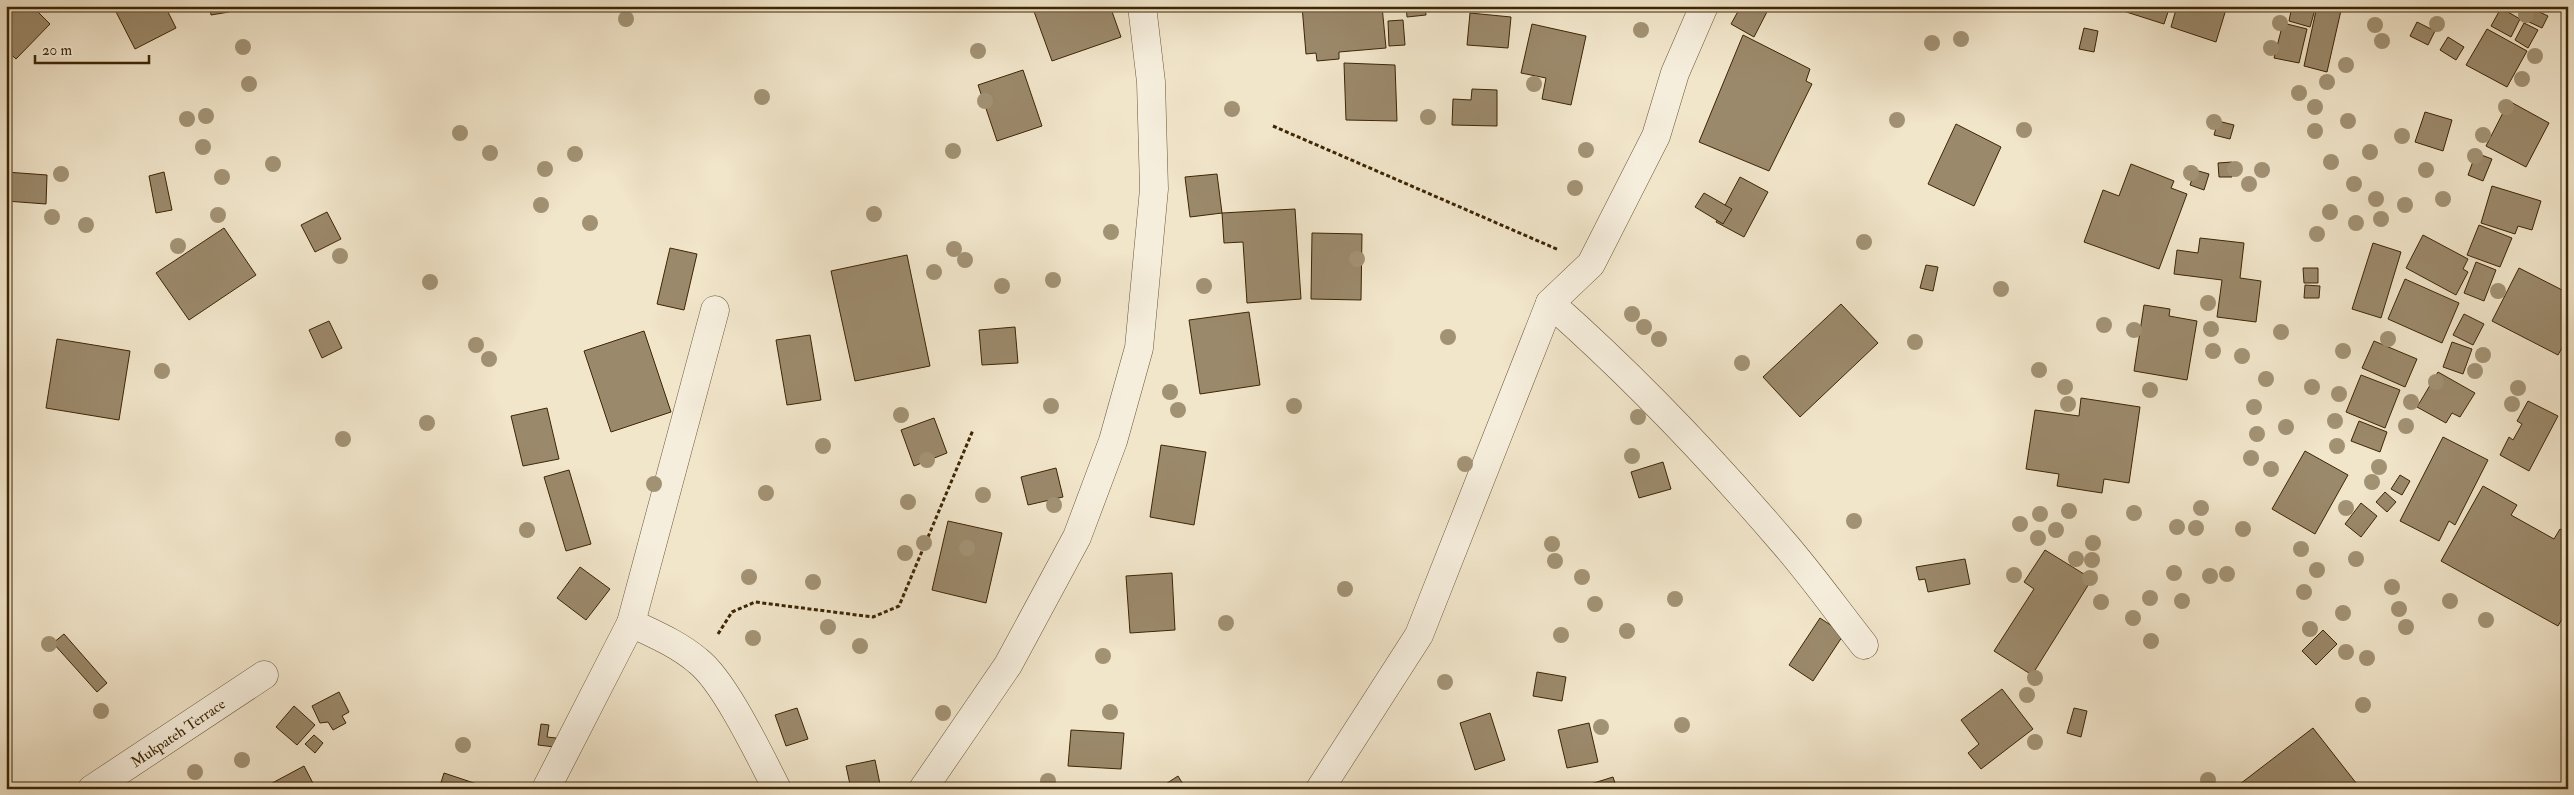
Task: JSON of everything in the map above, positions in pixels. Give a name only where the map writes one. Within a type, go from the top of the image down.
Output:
[{"type":"street","points":[[923,789],[1008,665],[1077,537],[1113,441],[1139,348],[1154,189],[1151,82],[1142,6]]},
{"type":"street","points":[[1320,789],[1419,635],[1550,303],[1591,264],[1656,136],[1675,72],[1704,6]]},
{"type":"street","points":[[1550,303],[1594,342],[1699,448],[1783,542],[1864,645]]},
{"type":"street","points":[[546,789],[631,622],[715,310]]},
{"type":"street","points":[[631,622],[669,641],[700,662],[725,694],[777,789]]},
{"type":"street","name":"Mukpateh Terrace","points":[[107,785],[264,675]]},
{"type":"path","points":[[1274,126],[1591,264]]},
{"type":"path","points":[[700,662],[732,612],[755,602],[873,617],[899,606],[973,430]]},
{"type":"building","points":[[15,6],[32,6],[50,24],[16,59],[6,50],[6,15]]},
{"type":"building","points":[[113,6],[165,6],[176,28],[135,49]]},
{"type":"building","points":[[210,6],[228,6],[229,12],[211,15]]},
{"type":"building","points":[[1032,6],[1110,6],[1121,37],[1052,61]]},
{"type":"building","points":[[1302,6],[1382,6],[1386,48],[1339,52],[1339,59],[1317,61],[1316,53],[1306,54]]},
{"type":"building","points":[[1406,6],[1425,6],[1426,15],[1407,17]]},
{"type":"building","points":[[1497,6],[1531,6],[1531,9]]},
{"type":"building","points":[[1741,6],[1770,6],[1754,37],[1731,24]]},
{"type":"building","points":[[2121,6],[2170,6],[2164,24],[2120,10]]},
{"type":"building","points":[[2177,6],[2227,6],[2216,42],[2171,27]]},
{"type":"building","points":[[2292,6],[2316,6],[2310,27],[2289,21]]},
{"type":"building","points":[[2317,6],[2342,6],[2327,72],[2304,66]]},
{"type":"building","points":[[2501,8],[2520,19],[2511,37],[2491,26]]},
{"type":"building","points":[[2533,9],[2548,16],[2542,28],[2527,21]]},
{"type":"building","points":[[1470,13],[1511,17],[1508,48],[1467,45]]},
{"type":"building","points":[[1403,20],[1405,45],[1389,46],[1388,21]]},
{"type":"building","points":[[2417,22],[2435,31],[2428,45],[2410,36]]},
{"type":"building","points":[[2283,23],[2307,29],[2299,63],[2274,58]]},
{"type":"building","points":[[2524,23],[2538,30],[2528,48],[2515,40]]},
{"type":"building","points":[[1532,24],[1586,36],[1571,105],[1542,99],[1546,78],[1521,73]]},
{"type":"building","points":[[2084,28],[2098,31],[2094,52],[2079,49]]},
{"type":"building","points":[[2487,29],[2527,51],[2507,87],[2466,65]]},
{"type":"building","points":[[1743,35],[1810,69],[1806,81],[1812,84],[1769,171],[1699,142]]},
{"type":"building","points":[[2448,37],[2464,47],[2456,60],[2440,50]]},
{"type":"building","points":[[1344,63],[1395,65],[1397,121],[1346,120]]},
{"type":"building","points":[[1023,70],[1042,126],[997,141],[978,85]]},
{"type":"building","points":[[1472,89],[1497,90],[1497,126],[1452,125],[1453,99],[1471,100]]},
{"type":"building","points":[[2509,101],[2549,123],[2526,167],[2486,146]]},
{"type":"building","points":[[2425,112],[2452,120],[2443,151],[2415,142]]},
{"type":"building","points":[[2218,121],[2234,125],[2230,139],[2214,135]]},
{"type":"building","points":[[1956,124],[2001,147],[1974,206],[1928,184]]},
{"type":"building","points":[[2476,153],[2492,159],[2483,181],[2468,175]]},
{"type":"building","points":[[2232,162],[2232,177],[2219,177],[2218,163]]},
{"type":"building","points":[[2131,164],[2174,181],[2171,188],[2187,194],[2159,269],[2084,242],[2103,190],[2119,196]]},
{"type":"building","points":[[2195,170],[2209,174],[2204,190],[2190,185]]},
{"type":"building","points":[[6,172],[47,175],[46,204],[6,201]]},
{"type":"building","points":[[164,172],[172,210],[156,213],[149,176]]},
{"type":"building","points":[[1217,174],[1222,213],[1190,217],[1185,177]]},
{"type":"building","points":[[1740,177],[1768,192],[1744,237],[1716,222]]},
{"type":"building","points":[[2492,186],[2541,201],[2532,230],[2518,226],[2515,234],[2481,223]]},
{"type":"building","points":[[1704,193],[1732,209],[1723,224],[1695,207]]},
{"type":"building","points":[[1295,209],[1301,299],[1247,303],[1243,242],[1224,243],[1222,213]]},
{"type":"building","points":[[327,212],[341,239],[315,252],[301,225]]},
{"type":"building","points":[[2479,225],[2512,238],[2500,267],[2467,255]]},
{"type":"building","points":[[224,228],[256,275],[189,320],[156,273]]},
{"type":"building","points":[[1312,233],[1362,234],[1361,300],[1311,299]]},
{"type":"building","points":[[2423,235],[2468,259],[2463,269],[2468,272],[2456,295],[2406,268]]},
{"type":"building","points":[[2200,238],[2244,243],[2240,278],[2261,281],[2256,322],[2217,317],[2222,280],[2174,274],[2177,250],[2198,253]]},
{"type":"building","points":[[2373,243],[2401,252],[2381,318],[2352,309]]},
{"type":"building","points":[[670,248],[697,254],[684,310],[657,304]]},
{"type":"building","points":[[907,255],[930,366],[855,381],[831,271]]},
{"type":"building","points":[[2476,262],[2496,270],[2484,301],[2464,293]]},
{"type":"building","points":[[1926,265],[1938,267],[1933,291],[1920,288]]},
{"type":"building","points":[[2303,268],[2318,268],[2318,283],[2304,283]]},
{"type":"building","points":[[2519,268],[2568,293],[2568,337],[2558,355],[2492,321]]},
{"type":"building","points":[[2405,279],[2459,303],[2442,343],[2388,319]]},
{"type":"building","points":[[2305,285],[2320,286],[2319,298],[2304,298]]},
{"type":"building","points":[[1841,304],[1878,343],[1800,417],[1763,377]]},
{"type":"building","points":[[2144,305],[2170,309],[2169,316],[2197,321],[2187,380],[2134,371]]},
{"type":"building","points":[[1249,312],[1260,385],[1200,394],[1189,320]]},
{"type":"building","points":[[2464,314],[2484,324],[2473,345],[2453,335]]},
{"type":"building","points":[[329,321],[342,348],[322,358],[309,330]]},
{"type":"building","points":[[1015,327],[1018,363],[982,365],[979,330]]},
{"type":"building","points":[[644,331],[671,412],[611,432],[584,351]]},
{"type":"building","points":[[810,335],[821,400],[787,405],[776,340]]},
{"type":"building","points":[[57,339],[130,351],[119,420],[46,408]]},
{"type":"building","points":[[2374,341],[2417,359],[2405,387],[2362,368]]},
{"type":"building","points":[[2452,342],[2472,349],[2463,374],[2443,367]]},
{"type":"building","points":[[2438,372],[2475,393],[2460,417],[2452,413],[2446,423],[2417,407]]},
{"type":"building","points":[[2361,375],[2400,390],[2385,428],[2346,412]]},
{"type":"building","points":[[2081,398],[2140,407],[2129,483],[2104,479],[2102,493],[2057,486],[2059,474],[2026,469],[2035,410],[2079,416]]},
{"type":"building","points":[[2528,401],[2558,416],[2529,471],[2500,455],[2509,437],[2513,440],[2522,424],[2517,421]]},
{"type":"building","points":[[547,408],[559,459],[523,466],[511,416]]},
{"type":"building","points":[[934,418],[947,453],[914,466],[901,430]]},
{"type":"building","points":[[2359,421],[2387,432],[2380,452],[2351,441]]},
{"type":"building","points":[[2443,437],[2488,460],[2455,525],[2449,521],[2439,541],[2400,521]]},
{"type":"building","points":[[1161,445],[1206,452],[1194,525],[1150,517]]},
{"type":"building","points":[[2305,451],[2348,475],[2315,534],[2272,509]]},
{"type":"building","points":[[1663,462],[1671,489],[1639,498],[1631,472]]},
{"type":"building","points":[[1056,468],[1063,497],[1028,505],[1021,477]]},
{"type":"building","points":[[569,470],[591,544],[566,551],[544,477]]},
{"type":"building","points":[[2400,475],[2410,481],[2402,495],[2391,489]]},
{"type":"building","points":[[2483,486],[2517,505],[2511,515],[2554,539],[2560,529],[2568,533],[2568,609],[2558,626],[2441,561]]},
{"type":"building","points":[[2385,492],[2396,502],[2387,512],[2376,502]]},
{"type":"building","points":[[2361,503],[2377,516],[2361,537],[2345,524]]},
{"type":"building","points":[[948,521],[1002,533],[986,603],[932,590]]},
{"type":"building","points":[[2045,550],[2092,579],[2032,675],[1994,651],[2034,589],[2024,582]]},
{"type":"building","points":[[1965,559],[1970,584],[1928,592],[1925,579],[1919,580],[1916,567]]},
{"type":"building","points":[[580,567],[610,589],[586,620],[557,598]]},
{"type":"building","points":[[1172,573],[1175,630],[1130,633],[1126,576]]},
{"type":"building","points":[[1820,618],[1844,634],[1813,681],[1789,665]]},
{"type":"building","points":[[2323,630],[2337,644],[2316,665],[2302,651]]},
{"type":"building","points":[[64,634],[107,683],[97,692],[53,643]]},
{"type":"building","points":[[1537,672],[1566,677],[1562,701],[1533,696]]},
{"type":"building","points":[[2002,689],[2033,729],[1981,769],[1968,753],[1979,744],[1961,720]]},
{"type":"building","points":[[339,692],[349,712],[342,716],[346,723],[333,730],[328,722],[320,723],[312,706]]},
{"type":"building","points":[[294,706],[315,725],[297,745],[276,727]]},
{"type":"building","points":[[797,708],[808,739],[786,746],[775,715]]},
{"type":"building","points":[[2074,708],[2087,711],[2081,737],[2067,733]]},
{"type":"building","points":[[1490,713],[1505,760],[1475,770],[1460,723]]},
{"type":"building","points":[[1589,723],[1598,762],[1567,768],[1558,730]]},
{"type":"building","points":[[541,724],[549,725],[547,737],[556,738],[555,747],[538,745]]},
{"type":"building","points":[[2313,728],[2360,788],[2236,787]]},
{"type":"building","points":[[1071,730],[1124,733],[1121,769],[1068,766]]},
{"type":"building","points":[[314,735],[323,743],[315,753],[305,744]]},
{"type":"building","points":[[875,760],[881,789],[851,789],[846,766]]},
{"type":"building","points":[[304,766],[316,789],[261,789]]},
{"type":"building","points":[[444,773],[492,789],[439,789]]},
{"type":"building","points":[[1178,776],[1186,789],[1158,789]]},
{"type":"building","points":[[1613,777],[1617,789],[1582,789],[1581,787]]}]
